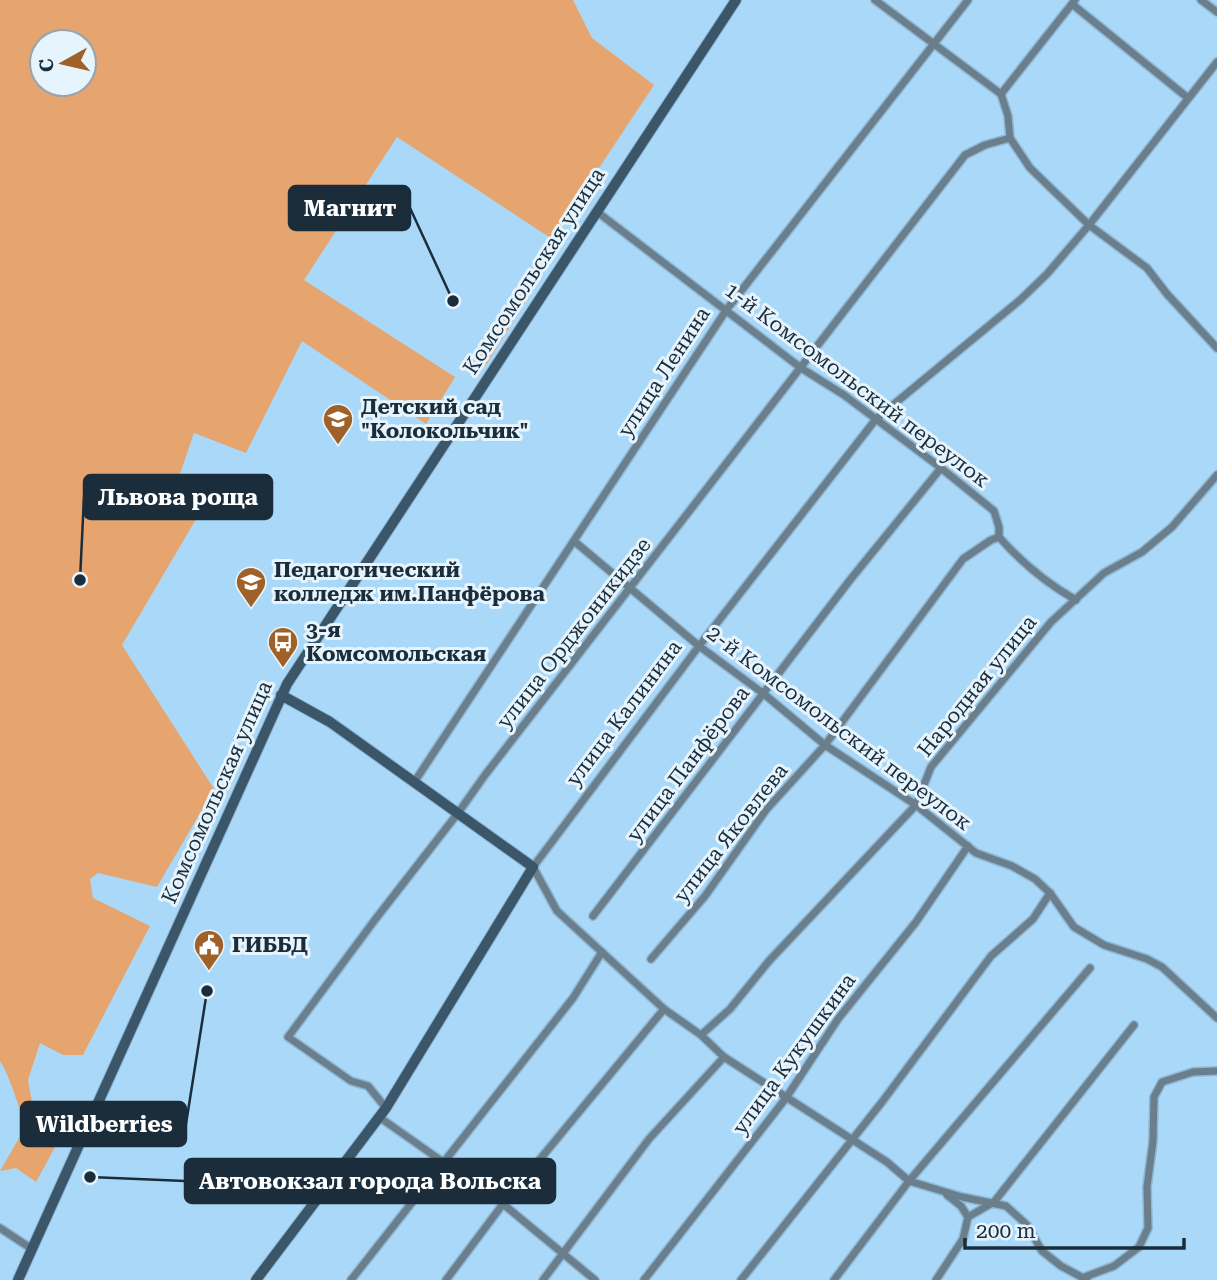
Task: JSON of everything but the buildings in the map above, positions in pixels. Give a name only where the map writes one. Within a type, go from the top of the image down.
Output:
[{"type":"main road","name":"Комсомольская улица","points":[[18,1280],[281,695],[736,0]]},
{"type":"main road","points":[[281,695],[330,722],[533,867]]},
{"type":"main road","name":"улица Калинина","points":[[256,1280],[383,1112],[533,867]]},
{"type":"street","points":[[875,0],[1001,94],[1008,116],[1010,138],[1030,168],[1089,225],[1147,268],[1217,348]]},
{"type":"street","name":"улица Ленина","points":[[415,781],[726,309],[968,0]]},
{"type":"street","points":[[1201,0],[1217,12]]},
{"type":"street","points":[[1001,94],[1073,2],[1188,98]]},
{"type":"street","name":"улица Калинина","points":[[533,867],[699,646],[876,419],[1020,300],[1046,274],[1089,225],[1217,62]]},
{"type":"street","name":"улица Орджоникидзе","points":[[383,1112],[368,1086],[351,1081],[288,1037],[485,775],[965,155],[985,145],[1010,138]]},
{"type":"street","name":"1-й Комсомольский переулок","points":[[596,211],[802,368],[845,395],[941,468],[994,511],[999,537],[1022,562],[1041,578],[1076,600]]},
{"type":"street","name":"улица Панфёрова","points":[[593,916],[850,580],[941,468]]},
{"type":"street","name":"Народная улица","points":[[701,1035],[730,1009],[769,961],[916,805],[931,767],[1051,622],[1104,573],[1142,552],[1172,527],[1217,475]]},
{"type":"street","name":"улица Яковлева","points":[[651,959],[705,896],[766,810],[825,745],[963,559],[999,537]]},
{"type":"street","name":"2-й Комсомольский переулок","points":[[574,541],[630,590],[825,745],[916,805],[976,853],[1012,866],[1035,879],[1050,893],[1074,927],[1104,945],[1147,959],[1162,967],[1217,1018]]},
{"type":"street","name":"улица Кукушкина","points":[[645,1280],[786,1098],[838,1020],[916,922],[968,846]]},
{"type":"street","points":[[533,867],[558,911],[664,1009],[701,1035],[724,1056],[887,1162],[909,1181],[943,1192],[1006,1206],[1027,1225],[1042,1251],[1084,1279],[1114,1266],[1139,1247],[1148,1228],[1147,1187],[1153,1141],[1154,1097],[1162,1083],[1193,1072],[1217,1071]]},
{"type":"street","points":[[741,1280],[882,1102],[991,956],[1033,919],[1050,893]]},
{"type":"street","points":[[351,1280],[573,998],[602,952]]},
{"type":"street","points":[[834,1280],[909,1181],[1090,968]]},
{"type":"street","points":[[446,1280],[503,1204],[664,1009]]},
{"type":"street","points":[[968,1217],[994,1202],[1134,1025]]},
{"type":"street","points":[[544,1280],[649,1139],[724,1056]]},
{"type":"street","points":[[383,1112],[442,1163],[503,1204],[595,1280]]},
{"type":"street","points":[[936,1280],[963,1240],[968,1217],[961,1206],[943,1192]]},
{"type":"street","points":[[0,1228],[32,1249]]},
{"type":"shaded area","points":[[0,0],[573,0],[592,38],[654,85],[552,239],[397,137],[304,280],[455,377],[426,424],[302,341],[246,453],[194,433],[178,480],[199,514],[122,645],[214,789],[157,887],[98,873],[90,879],[93,898],[150,926],[83,1055],[63,1055],[40,1043],[28,1080],[35,1119],[60,1138],[36,1182],[16,1168],[0,1171],[26,1126],[0,1061]]},
{"type":"shaded area","points":[[536,263],[543,265],[542,275],[486,365],[477,365],[473,360]]},
{"type":"place","name":"Магнит","points":[[453,301]]},
{"type":"place","name":"Детский сад \"Колокольчик\"","points":[[338,446]]},
{"type":"place","name":"Львова роща","points":[[80,580]]},
{"type":"place","name":"Педагогический колледж им.Панфёрова","points":[[251,609]]},
{"type":"place","name":"3-я Комсомольская","points":[[283,669]]},
{"type":"place","name":"ГИББД","points":[[209,972]]},
{"type":"place","name":"Wildberries","points":[[207,991]]},
{"type":"place","name":"Автовокзал города Вольска","points":[[90,1177]]}]
